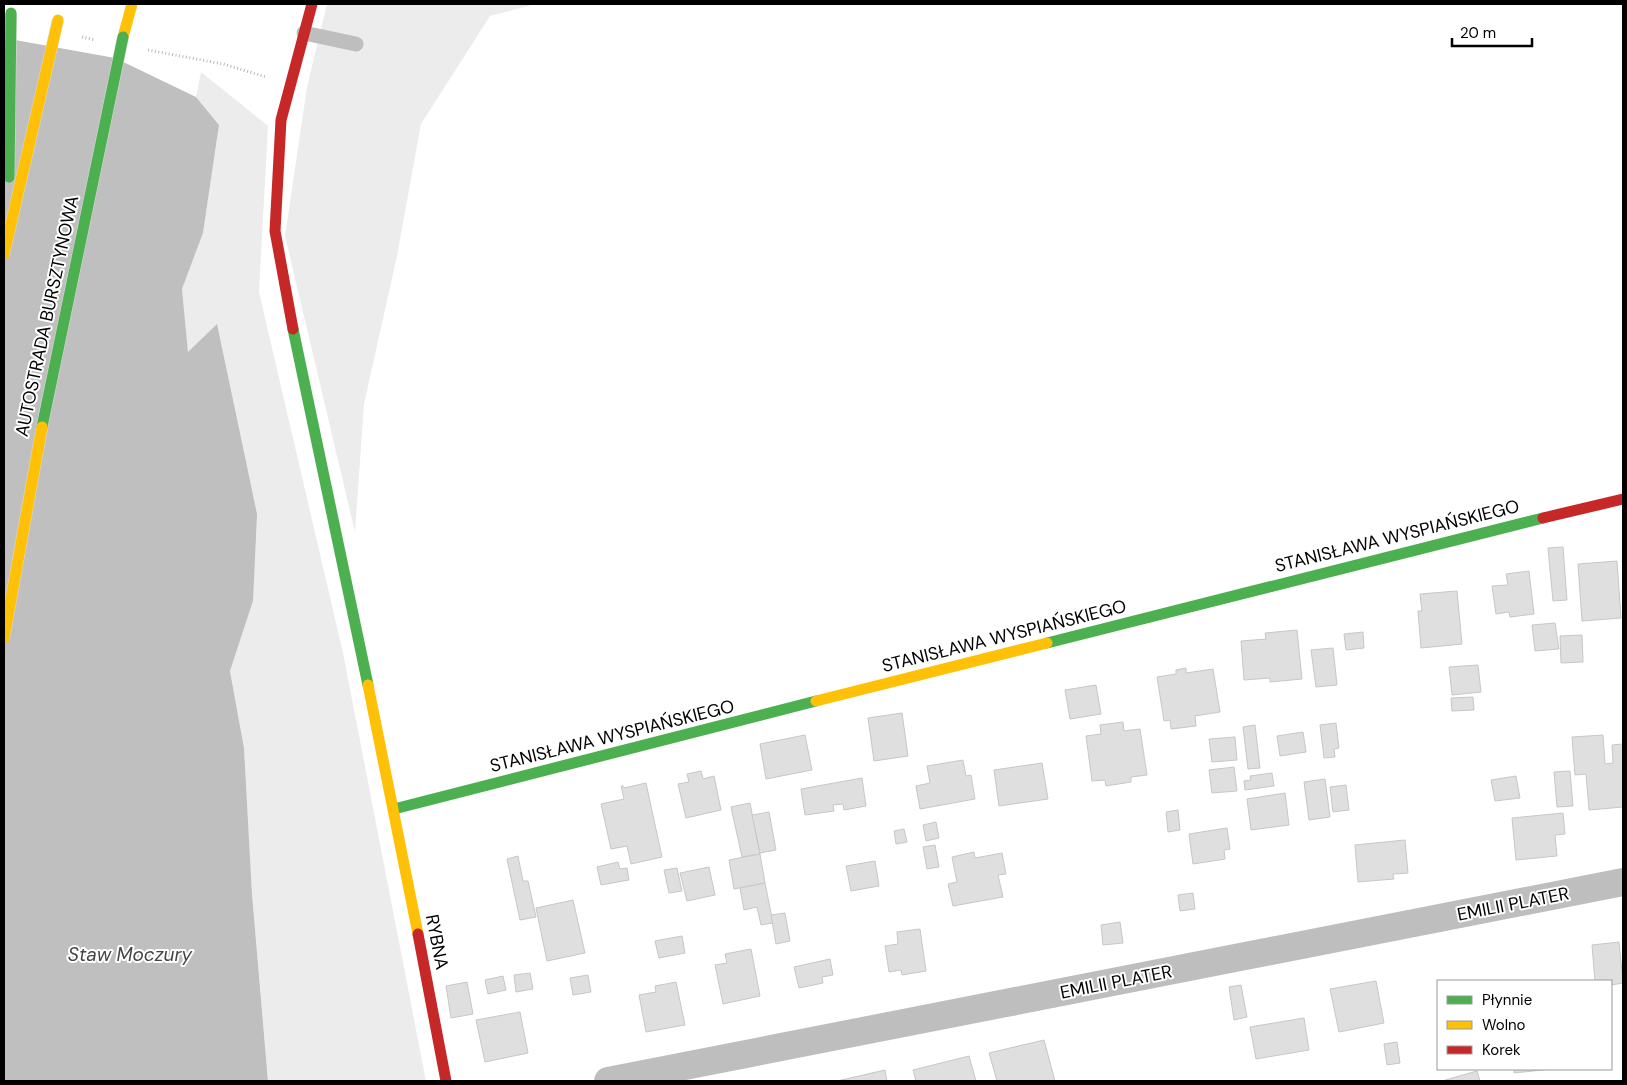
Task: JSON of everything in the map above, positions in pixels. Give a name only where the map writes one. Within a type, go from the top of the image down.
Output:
[{"type":"main road","name":"AUTOSTRADA BURSZTYNOWA","points":[[4,638],[40,436],[123,38],[132,4]]},
{"type":"main road","name":"RYBNA","points":[[312,4],[281,120],[275,231],[283,282],[394,809],[446,1081]]},
{"type":"main road","points":[[8,231],[11,8]]},
{"type":"main road","points":[[4,254],[59,16]]},
{"type":"main road","name":"STANISŁAWA WYSPIAŃSKIEGO","points":[[394,809],[1458,538],[1623,499]]},
{"type":"street","name":"EMILII PLATER","points":[[608,1081],[1623,882]]},
{"type":"lane","points":[[304,33],[356,44]]},
{"type":"shaded area","points":[[327,4],[535,4],[490,16],[421,124],[397,256],[364,404],[355,532],[285,236],[307,87]]},
{"type":"shaded area","points":[[201,72],[268,126],[259,292],[343,653],[426,1081],[268,1081],[252,894],[244,748],[230,671],[253,601],[216,325],[188,353],[182,289],[203,233],[219,125],[196,97]]},
{"type":"water","name":"Staw Moczury","points":[[4,38],[115,58],[196,97],[219,125],[203,233],[182,289],[188,352],[217,324],[257,514],[253,601],[230,671],[244,748],[252,894],[268,1081],[4,1081]]},
{"type":"building","points":[[1563,547],[1567,600],[1553,601],[1548,548]]},
{"type":"building","points":[[1617,561],[1621,618],[1582,621],[1578,564]]},
{"type":"building","points":[[1529,571],[1534,614],[1510,617],[1509,612],[1496,614],[1492,586],[1508,585],[1506,574]]},
{"type":"building","points":[[1457,591],[1462,644],[1421,648],[1418,611],[1422,611],[1420,594]]},
{"type":"building","points":[[1555,623],[1559,649],[1535,651],[1532,625]]},
{"type":"building","points":[[1297,630],[1302,679],[1270,682],[1270,678],[1244,680],[1241,641],[1266,639],[1265,633]]},
{"type":"building","points":[[1363,632],[1364,648],[1346,650],[1344,634]]},
{"type":"building","points":[[1582,635],[1583,662],[1561,663],[1560,636]]},
{"type":"building","points":[[1333,648],[1337,685],[1316,687],[1311,650]]},
{"type":"building","points":[[1478,665],[1481,692],[1452,695],[1449,667]]},
{"type":"building","points":[[1186,668],[1186,673],[1213,669],[1220,712],[1195,716],[1196,726],[1171,729],[1170,720],[1164,721],[1157,677],[1176,674],[1176,670]]},
{"type":"building","points":[[1096,685],[1101,714],[1070,719],[1065,690]]},
{"type":"building","points":[[1473,697],[1474,710],[1452,711],[1451,698]]},
{"type":"building","points":[[902,713],[908,756],[874,761],[868,718]]},
{"type":"building","points":[[1123,722],[1124,731],[1140,729],[1147,775],[1131,777],[1131,782],[1106,786],[1105,780],[1092,781],[1086,736],[1101,734],[1100,725]]},
{"type":"building","points":[[1336,723],[1339,748],[1334,749],[1335,757],[1324,758],[1320,725]]},
{"type":"building","points":[[1255,725],[1260,768],[1248,769],[1243,727]]},
{"type":"building","points":[[1303,732],[1306,752],[1280,756],[1277,736]]},
{"type":"building","points":[[805,735],[812,770],[766,779],[760,744]]},
{"type":"building","points":[[1603,735],[1605,764],[1613,763],[1612,745],[1623,744],[1623,807],[1589,810],[1586,774],[1575,775],[1572,737]]},
{"type":"building","points":[[1235,737],[1237,760],[1212,762],[1209,739]]},
{"type":"building","points":[[963,760],[966,776],[971,775],[975,799],[920,809],[916,786],[930,783],[927,766]]},
{"type":"building","points":[[1042,763],[1048,799],[999,806],[994,770]]},
{"type":"building","points":[[1234,767],[1237,791],[1212,793],[1209,770]]},
{"type":"building","points":[[701,771],[703,779],[714,776],[721,810],[686,818],[678,784],[689,782],[687,774]]},
{"type":"building","points":[[1570,771],[1573,806],[1557,807],[1554,772]]},
{"type":"building","points":[[1272,773],[1274,786],[1245,790],[1244,781],[1251,780],[1250,776]]},
{"type":"building","points":[[1516,776],[1520,798],[1495,801],[1491,780]]},
{"type":"building","points":[[862,778],[866,806],[844,810],[843,804],[833,805],[834,811],[805,815],[801,789]]},
{"type":"building","points":[[1325,779],[1330,817],[1309,820],[1304,782]]},
{"type":"building","points":[[646,783],[662,857],[631,864],[627,846],[611,849],[601,804],[624,799],[621,786],[624,788]]},
{"type":"building","points":[[1346,785],[1349,810],[1333,812],[1330,787]]},
{"type":"building","points":[[1285,793],[1289,825],[1251,830],[1247,799]]},
{"type":"building","points":[[750,803],[760,854],[742,857],[731,807]]},
{"type":"building","points":[[1178,810],[1180,830],[1168,832],[1166,812]]},
{"type":"building","points":[[769,812],[776,850],[760,853],[752,815]]},
{"type":"building","points":[[1563,813],[1565,834],[1555,835],[1557,856],[1516,860],[1512,818]]},
{"type":"building","points":[[936,822],[939,838],[926,841],[923,825]]},
{"type":"building","points":[[1227,828],[1230,849],[1224,850],[1225,859],[1193,864],[1189,834]]},
{"type":"building","points":[[904,829],[907,842],[896,844],[894,831]]},
{"type":"building","points":[[1405,840],[1408,873],[1393,874],[1394,879],[1358,882],[1355,845]]},
{"type":"building","points":[[935,845],[939,867],[927,869],[923,847]]},
{"type":"building","points":[[974,852],[975,858],[1002,853],[1006,874],[998,875],[1003,897],[953,906],[948,884],[957,882],[952,857]]},
{"type":"building","points":[[760,854],[765,883],[734,889],[729,860]]},
{"type":"building","points":[[518,856],[523,881],[528,881],[536,917],[520,920],[507,859]]},
{"type":"building","points":[[875,861],[879,886],[851,891],[846,866]]},
{"type":"building","points":[[618,862],[620,869],[627,868],[629,880],[601,885],[597,867]]},
{"type":"building","points":[[709,867],[715,895],[687,901],[680,873]]},
{"type":"building","points":[[677,868],[682,891],[669,893],[664,870]]},
{"type":"building","points":[[765,883],[773,923],[761,925],[757,907],[744,910],[740,888]]},
{"type":"building","points":[[1193,893],[1195,909],[1180,911],[1178,895]]},
{"type":"building","points":[[573,900],[585,953],[547,961],[536,908]]},
{"type":"building","points":[[785,913],[790,941],[776,944],[771,915]]},
{"type":"building","points":[[1120,922],[1123,943],[1103,945],[1101,925]]},
{"type":"building","points":[[920,929],[926,971],[902,975],[901,970],[889,972],[885,946],[898,944],[897,932]]},
{"type":"building","points":[[682,936],[685,953],[659,958],[655,941]]},
{"type":"building","points":[[1619,942],[1623,983],[1612,985],[1612,980],[1595,980],[1592,945]]},
{"type":"building","points":[[751,949],[760,996],[723,1004],[715,965],[727,963],[725,954]]},
{"type":"building","points":[[830,959],[833,975],[822,977],[823,983],[799,988],[794,967]]},
{"type":"building","points":[[530,973],[533,989],[516,992],[514,975]]},
{"type":"building","points":[[588,975],[591,992],[573,995],[570,978]]},
{"type":"building","points":[[503,976],[506,990],[488,994],[485,980]]},
{"type":"building","points":[[1376,981],[1384,1023],[1339,1032],[1330,989]]},
{"type":"building","points":[[467,982],[473,1014],[451,1018],[446,986]]},
{"type":"building","points":[[676,982],[685,1025],[646,1032],[639,995],[656,992],[655,986]]},
{"type":"building","points":[[1241,985],[1247,1017],[1234,1020],[1229,987]]},
{"type":"building","points":[[520,1012],[528,1053],[485,1062],[476,1020]]},
{"type":"building","points":[[1304,1018],[1309,1050],[1256,1059],[1250,1027]]},
{"type":"building","points":[[1044,1040],[1055,1081],[997,1081],[989,1053]]},
{"type":"building","points":[[1397,1042],[1400,1063],[1387,1065],[1384,1044]]},
{"type":"building","points":[[969,1056],[976,1081],[916,1081],[913,1070]]},
{"type":"building","points":[[885,1070],[887,1081],[837,1081]]},
{"type":"building","points":[[1514,1070],[1542,1070],[1514,1073]]},
{"type":"building","points":[[1477,1071],[1480,1081],[1442,1081]]},
{"type":"traffic: fast","points":[[9,177],[11,13]]},
{"type":"traffic: fast","points":[[42,427],[123,37]]},
{"type":"traffic: fast","points":[[293,329],[368,685]]},
{"type":"traffic: fast","points":[[1047,643],[1543,518]]},
{"type":"traffic: fast","points":[[394,809],[816,701]]},
{"type":"traffic: slow","points":[[123,37],[132,4]]},
{"type":"traffic: slow","points":[[4,254],[58,20]]},
{"type":"traffic: slow","points":[[4,638],[42,427]]},
{"type":"traffic: slow","points":[[816,701],[1047,643]]},
{"type":"traffic: slow","points":[[368,685],[418,934]]},
{"type":"traffic: jam","points":[[293,329],[275,231],[281,120],[312,4]]},
{"type":"traffic: jam","points":[[1543,518],[1623,499]]},
{"type":"traffic: jam","points":[[418,934],[446,1081]]}]
